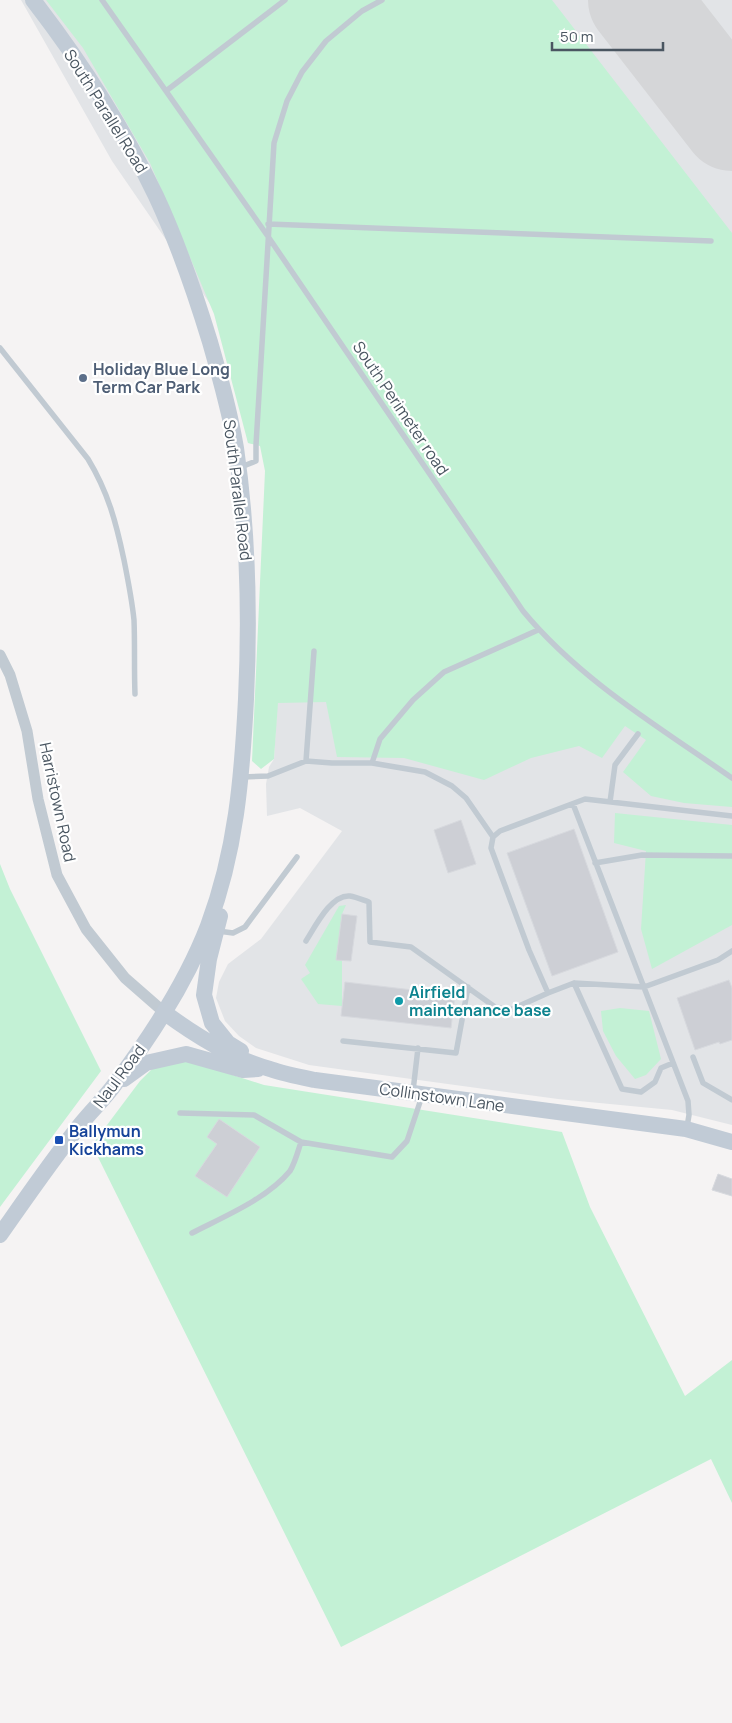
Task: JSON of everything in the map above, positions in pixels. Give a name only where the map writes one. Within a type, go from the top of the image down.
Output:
[{"type":"main road","name":"South Parallel Road","points":[[33,0],[87,76],[128,141],[157,198],[194,288],[221,381],[238,468],[248,566],[249,642],[242,777],[231,845],[208,926],[165,1013]]},
{"type":"main road","points":[[224,874],[220,919],[209,958],[204,995],[212,1023],[228,1043],[268,1069]]},
{"type":"main road","name":"Collinstown Lane","points":[[165,1013],[186,1029],[220,1048],[268,1069],[315,1080],[686,1129],[732,1142]]},
{"type":"main road","name":"Naul Road","points":[[0,1235],[79,1126],[114,1086],[165,1013]]},
{"type":"main road","points":[[114,1086],[146,1063],[186,1054],[242,1070],[268,1069]]},
{"type":"street","name":"Harristown Road","points":[[0,655],[10,675],[27,731],[38,799],[57,875],[86,929],[125,978],[165,1013]]},
{"type":"lane","name":"South Perimeter road","points":[[102,0],[267,236],[522,611],[538,630],[601,687],[732,778]]},
{"type":"lane","points":[[166,92],[285,0]]},
{"type":"lane","points":[[238,468],[256,461],[267,236],[274,143],[287,101],[302,72],[326,41],[362,11],[382,0]]},
{"type":"lane","points":[[268,224],[711,241]]},
{"type":"lane","points":[[0,348],[88,459],[108,496],[115,517],[134,619],[135,694]]},
{"type":"lane","points":[[372,763],[380,739],[413,700],[444,672],[538,630]]},
{"type":"lane","points":[[306,761],[314,651]]},
{"type":"lane","points":[[610,802],[615,765],[638,734]]},
{"type":"lane","points":[[242,777],[268,776],[306,761],[372,763],[425,772],[452,786],[466,798],[493,837]]},
{"type":"lane","points":[[548,993],[529,950],[491,848],[493,837],[500,832],[585,799],[732,816]]},
{"type":"lane","points":[[573,804],[688,1101],[689,1115],[686,1129]]},
{"type":"lane","points":[[595,863],[642,855],[732,856]]},
{"type":"lane","points":[[217,931],[233,933],[245,927],[297,857]]},
{"type":"lane","points":[[306,941],[330,905],[339,898],[349,896],[369,902],[370,942],[411,947],[495,1007],[510,1010],[574,983],[644,987],[718,960],[732,951]]},
{"type":"lane","points":[[574,983],[622,1089],[641,1092],[655,1082],[661,1068],[673,1063]]},
{"type":"lane","points":[[344,1041],[456,1053],[468,987]]},
{"type":"lane","points":[[180,1113],[254,1115],[301,1142],[392,1157],[407,1141],[418,1094],[418,1048]]},
{"type":"lane","points":[[693,1057],[704,1083],[732,1100]]},
{"type":"lane","points":[[192,1233],[233,1212],[270,1189],[291,1170],[301,1142]]},
{"type":"shaded area","points":[[21,0],[732,0],[732,1125],[672,1110],[558,1099],[309,1065],[256,1048],[239,1036],[225,1021],[216,998],[219,982],[228,964],[261,939],[342,831],[300,808],[267,816],[266,784],[269,767],[274,759],[288,522],[264,445],[248,443],[231,338],[215,311],[112,161]]},
{"type":"green space","points":[[46,0],[552,0],[732,233],[732,807],[684,803],[651,796],[623,772],[646,740],[625,726],[602,758],[579,746],[531,758],[484,780],[404,758],[337,757],[326,702],[278,703],[274,759],[261,769],[252,761],[265,471],[260,446],[248,443],[214,314],[150,163],[83,48]]},
{"type":"green space","points":[[615,813],[732,825],[732,925],[652,969],[641,929],[646,851],[614,843]]},
{"type":"green space","points":[[0,864],[10,889],[101,1071],[0,1207]]},
{"type":"green space","points":[[346,905],[342,914],[342,1006],[318,1004],[301,979],[310,973],[305,965],[339,906]]},
{"type":"green space","points":[[620,1008],[649,1011],[661,1059],[646,1075],[635,1079],[616,1056],[603,1031],[601,1011]]},
{"type":"green space","points":[[183,1059],[264,1085],[562,1132],[590,1207],[685,1396],[732,1360],[732,1503],[711,1459],[341,1647],[92,1145],[140,1081],[155,1066]]},
{"type":"building","points":[[461,820],[476,864],[448,873],[434,830]]},
{"type":"building","points":[[574,829],[618,952],[552,976],[507,853]]},
{"type":"building","points":[[342,914],[357,916],[351,961],[336,960]]},
{"type":"building","points":[[729,980],[732,988],[732,1040],[695,1050],[677,998]]},
{"type":"building","name":"Airfield maintenance base","points":[[345,982],[455,995],[451,1028],[341,1016]]},
{"type":"building","points":[[219,1119],[260,1147],[227,1197],[195,1176],[217,1144],[207,1137]]},
{"type":"building","points":[[718,1174],[732,1179],[732,1196],[712,1190]]},
{"type":"runway","points":[[638,0],[732,121]]},
{"type":"place","name":"Holiday Blue Long Term Car Park","points":[[83,378]]},
{"type":"place","name":"Airfield maintenance base","points":[[399,1001]]},
{"type":"place","name":"Ballymun Kickhams","points":[[59,1140]]}]
